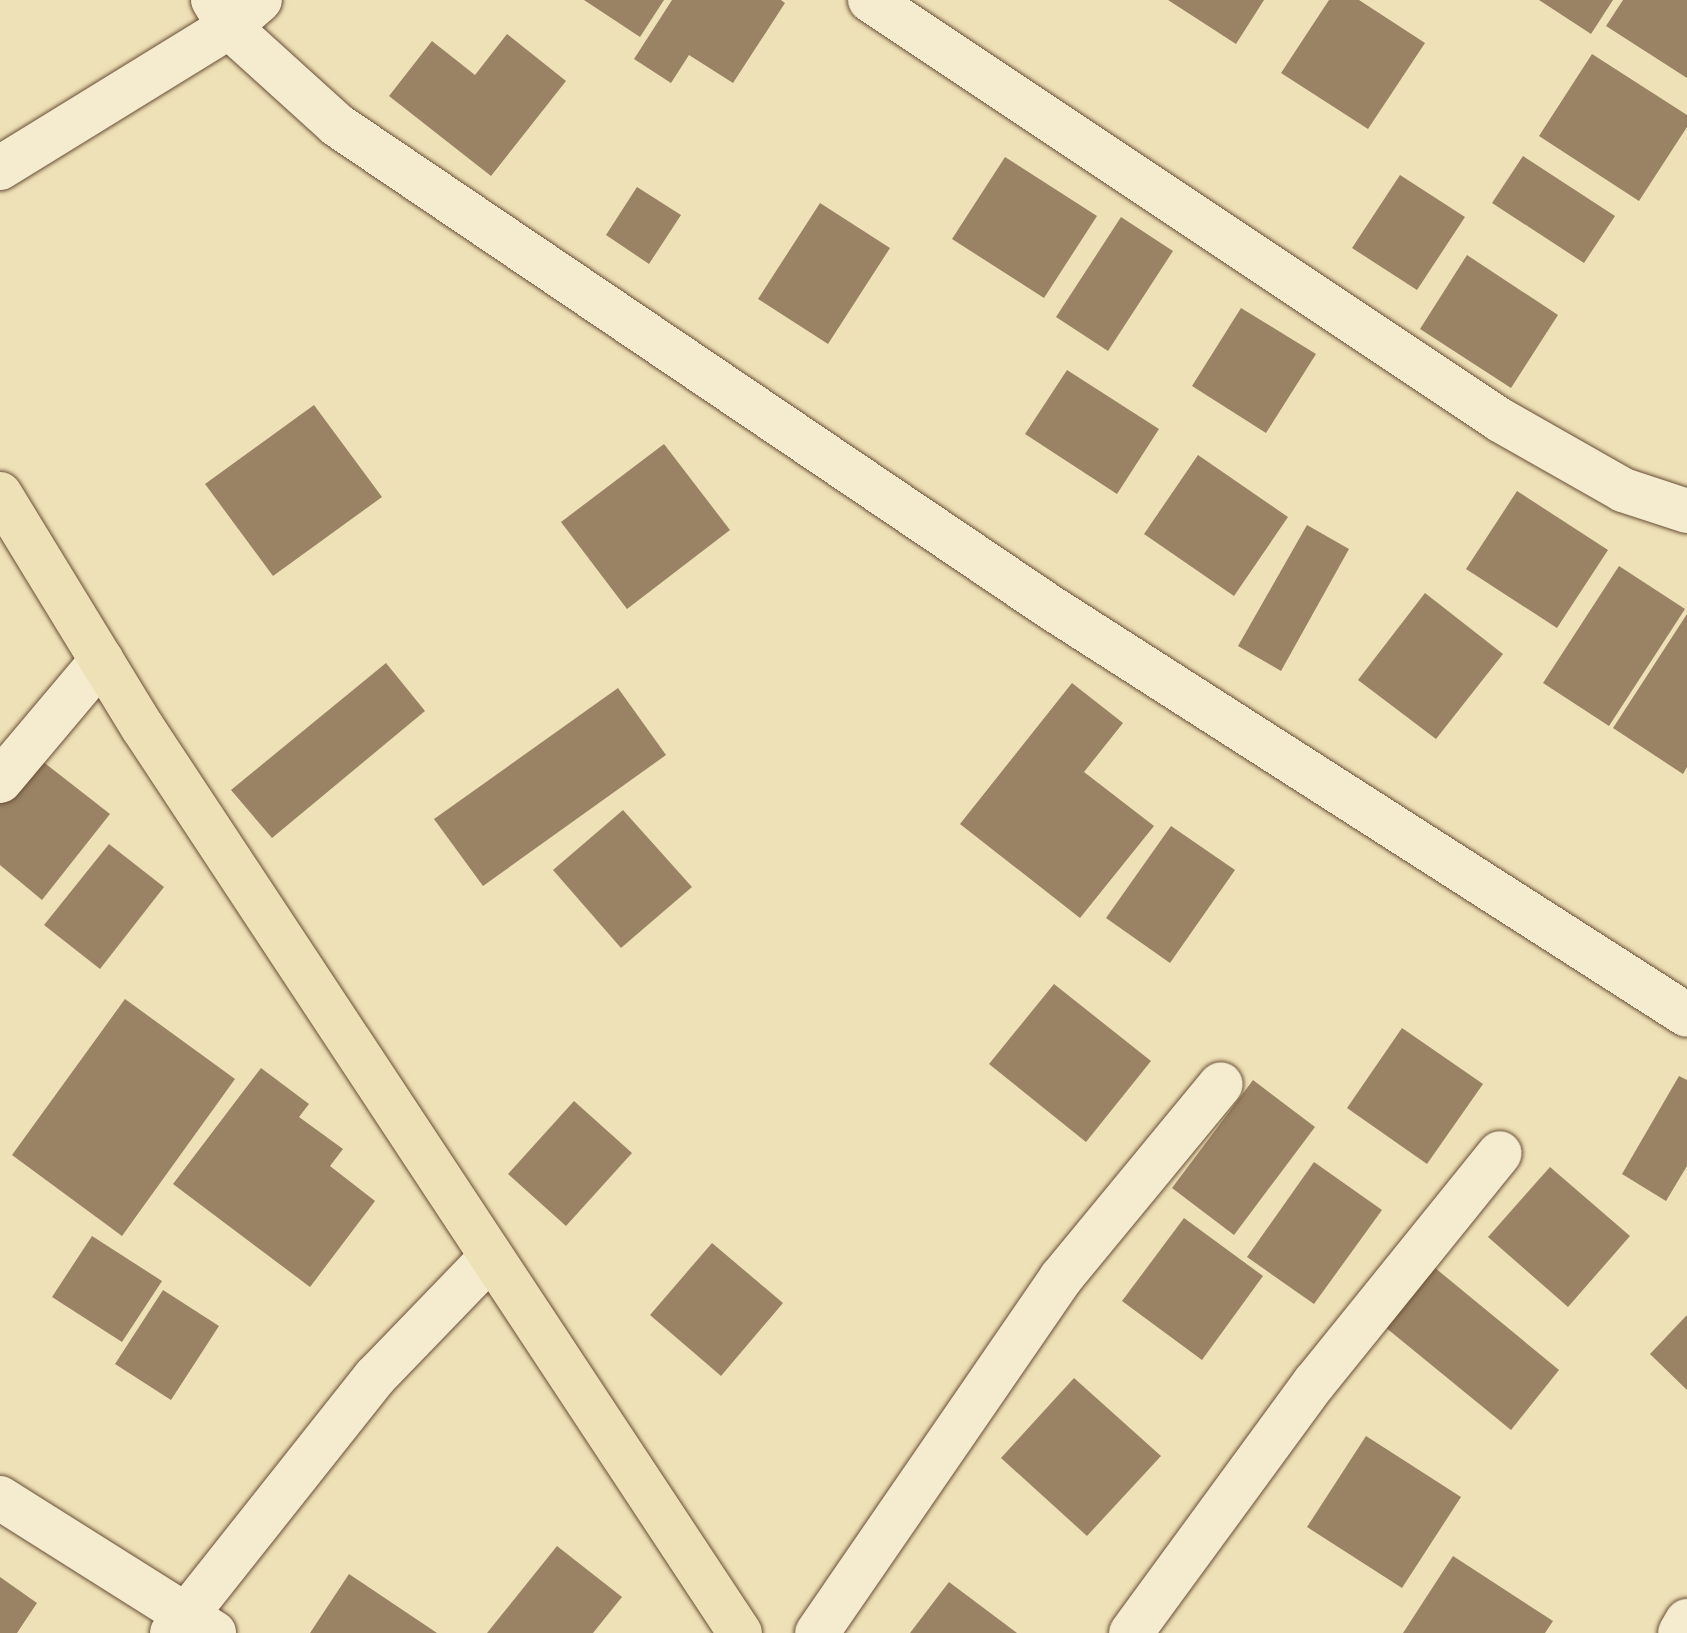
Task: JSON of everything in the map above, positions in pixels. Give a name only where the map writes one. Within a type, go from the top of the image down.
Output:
[{"type":"main road","points":[[0,494],[102,660],[489,1259],[740,1633]]},
{"type":"street","points":[[870,0],[1500,420],[1623,490],[1687,510]]},
{"type":"street","points":[[0,168],[234,9],[350,134],[1050,607],[1687,1015]]},
{"type":"street","points":[[0,781],[102,660]]},
{"type":"street","points":[[817,1633],[1061,1278],[1221,1084]]},
{"type":"street","points":[[1131,1633],[1315,1382],[1500,1153]]},
{"type":"street","points":[[0,1498],[191,1627],[375,1377],[489,1259]]},
{"type":"street","points":[[1680,1633],[1687,1621]]},
{"type":"building","points":[[584,0],[664,0],[640,37]]},
{"type":"building","points":[[672,0],[781,0],[785,3],[733,83],[689,55],[671,83],[634,59]]},
{"type":"building","points":[[1168,0],[1264,0],[1236,44]]},
{"type":"building","points":[[1329,0],[1359,0],[1425,43],[1368,129],[1281,73]]},
{"type":"building","points":[[1539,0],[1613,0],[1591,34]]},
{"type":"building","points":[[1623,0],[1687,0],[1687,78],[1606,26]]},
{"type":"building","points":[[507,34],[566,81],[491,176],[389,96],[432,41],[475,75]]},
{"type":"building","points":[[1592,54],[1687,115],[1687,127],[1639,201],[1539,136]]},
{"type":"building","points":[[1523,156],[1615,216],[1584,263],[1492,203]]},
{"type":"building","points":[[1005,157],[1097,216],[1044,298],[952,239]]},
{"type":"building","points":[[1400,175],[1465,217],[1417,290],[1352,248]]},
{"type":"building","points":[[637,187],[681,215],[649,264],[606,235]]},
{"type":"building","points":[[820,203],[890,248],[828,344],[758,299]]},
{"type":"building","points":[[1121,217],[1173,251],[1108,351],[1056,317]]},
{"type":"building","points":[[1467,255],[1558,315],[1511,388],[1420,329]]},
{"type":"building","points":[[1241,308],[1316,354],[1266,433],[1192,386]]},
{"type":"building","points":[[1067,370],[1159,429],[1117,494],[1025,434]]},
{"type":"building","points":[[314,405],[382,497],[273,576],[205,484]]},
{"type":"building","points":[[664,444],[730,530],[627,609],[561,522]]},
{"type":"building","points":[[1198,455],[1288,517],[1234,596],[1144,534]]},
{"type":"building","points":[[1517,491],[1608,550],[1557,628],[1466,569]]},
{"type":"building","points":[[1307,525],[1349,549],[1281,671],[1238,646]]},
{"type":"building","points":[[1619,566],[1685,609],[1609,726],[1543,683]]},
{"type":"building","points":[[1425,593],[1503,654],[1436,739],[1358,680]]},
{"type":"building","points":[[1687,614],[1687,767],[1683,774],[1613,728]]},
{"type":"building","points":[[386,663],[425,711],[272,838],[231,790]]},
{"type":"building","points":[[1072,683],[1123,723],[1084,772],[1154,826],[1080,918],[960,824]]},
{"type":"building","points":[[618,688],[666,755],[483,886],[434,819]]},
{"type":"building","points":[[37,757],[110,814],[42,900],[0,865],[0,803]]},
{"type":"building","points":[[623,810],[692,887],[621,948],[553,870]]},
{"type":"building","points":[[1171,826],[1235,870],[1170,963],[1106,918]]},
{"type":"building","points":[[109,844],[164,887],[100,969],[44,925]]},
{"type":"building","points":[[1054,984],[1151,1061],[1086,1142],[989,1064]]},
{"type":"building","points":[[125,999],[235,1079],[122,1236],[12,1155]]},
{"type":"building","points":[[1402,1028],[1483,1084],[1427,1164],[1347,1108]]},
{"type":"building","points":[[261,1068],[309,1104],[299,1117],[343,1149],[330,1166],[375,1201],[310,1287],[173,1184]]},
{"type":"building","points":[[1679,1076],[1687,1080],[1687,1166],[1666,1201],[1622,1174]]},
{"type":"building","points":[[1253,1080],[1315,1127],[1234,1235],[1172,1188]]},
{"type":"building","points":[[574,1101],[632,1153],[566,1226],[508,1174]]},
{"type":"building","points":[[1314,1162],[1382,1210],[1314,1304],[1247,1257]]},
{"type":"building","points":[[1550,1167],[1630,1236],[1568,1307],[1488,1237]]},
{"type":"building","points":[[1184,1218],[1263,1276],[1202,1360],[1122,1301]]},
{"type":"building","points":[[92,1236],[162,1281],[122,1342],[52,1297]]},
{"type":"building","points":[[712,1243],[783,1303],[721,1376],[650,1315]]},
{"type":"building","points":[[1423,1258],[1559,1370],[1511,1430],[1374,1318]]},
{"type":"building","points":[[163,1290],[219,1326],[171,1400],[115,1364]]},
{"type":"building","points":[[1687,1315],[1687,1390],[1650,1354]]},
{"type":"building","points":[[1074,1378],[1161,1456],[1087,1536],[1001,1458]]},
{"type":"building","points":[[1366,1436],[1461,1497],[1402,1588],[1307,1527]]},
{"type":"building","points":[[557,1546],[622,1597],[593,1633],[487,1633]]},
{"type":"building","points":[[1453,1556],[1553,1621],[1545,1633],[1403,1633]]},
{"type":"building","points":[[349,1574],[437,1633],[310,1633]]},
{"type":"building","points":[[0,1577],[37,1603],[17,1633],[0,1633]]},
{"type":"building","points":[[949,1582],[1017,1633],[910,1633]]}]
